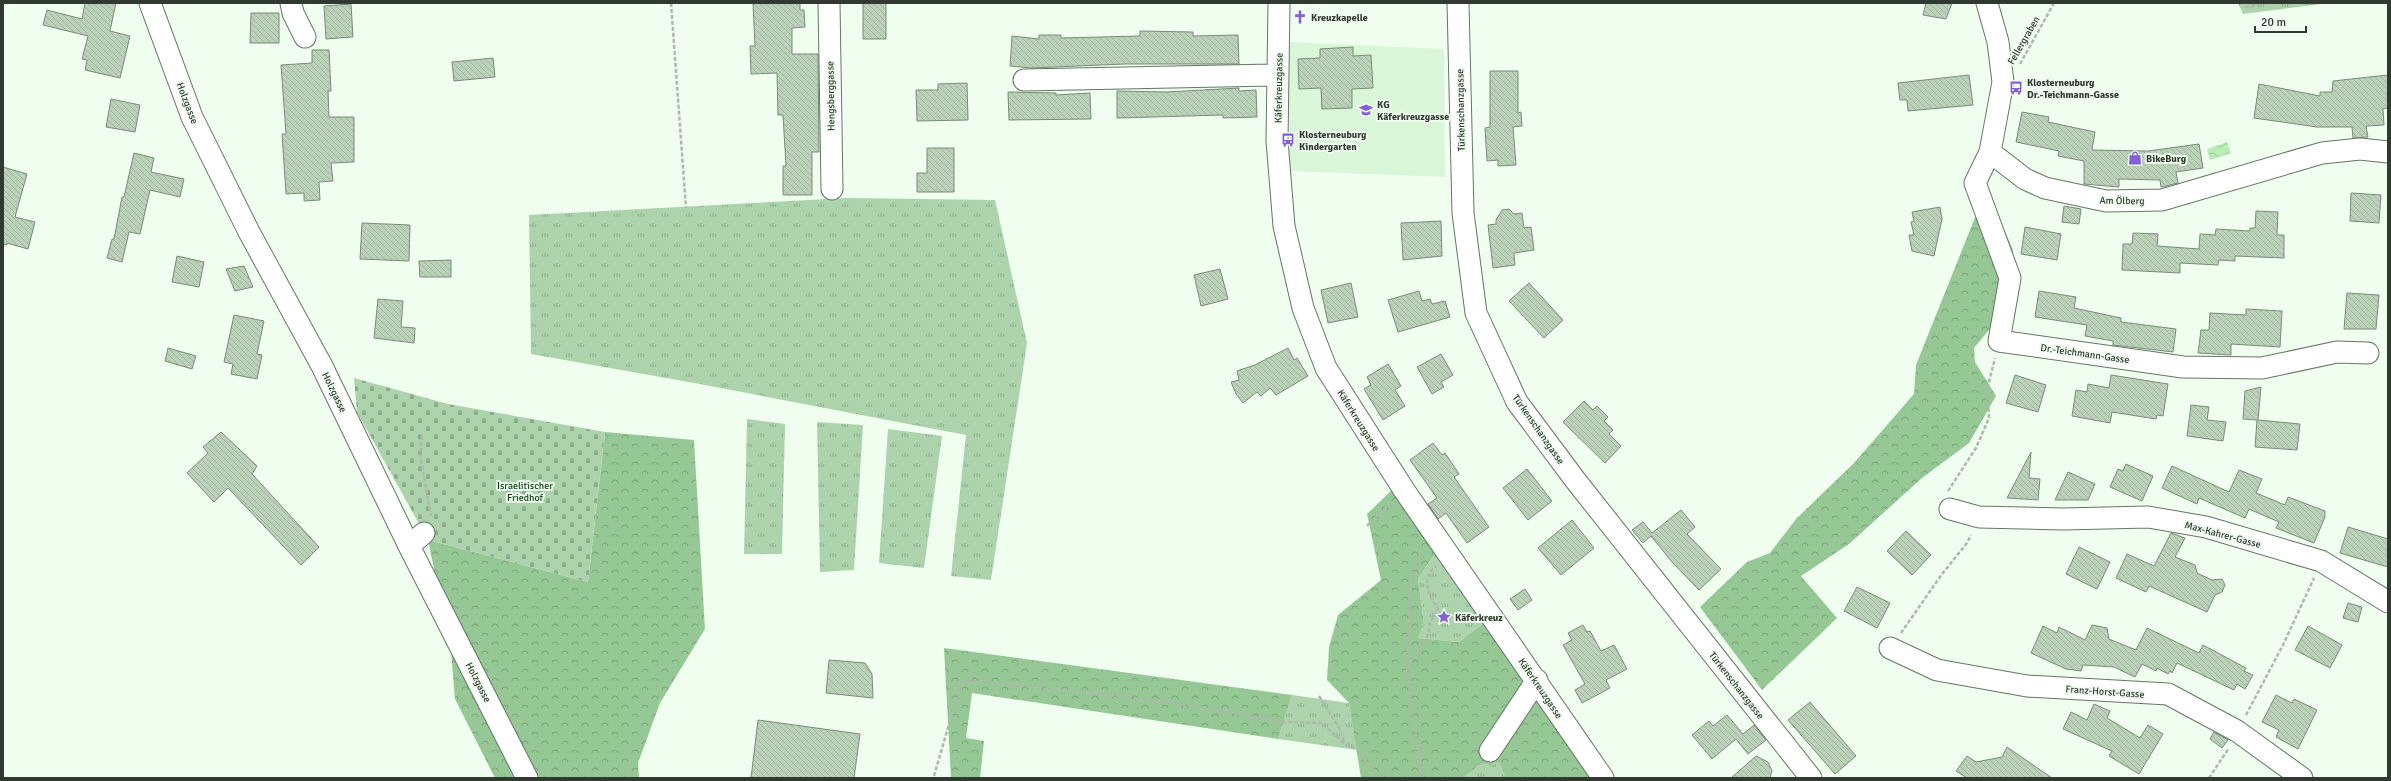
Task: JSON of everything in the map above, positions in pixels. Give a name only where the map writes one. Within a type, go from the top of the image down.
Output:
[{"type":"street","name":"Holzgasse","points":[[150,3],[192,117],[248,232],[416,539],[527,778]]},
{"type":"street","points":[[291,3],[293,13],[305,37]]},
{"type":"street","name":"Hengsberggasse","points":[[829,3],[832,189]]},
{"type":"street","name":"Käferkreuzgasse","points":[[1279,3],[1277,141],[1284,226],[1303,308],[1326,368],[1404,490],[1537,680],[1603,778]]},
{"type":"street","name":"Türkenschanzgasse","points":[[1458,3],[1463,213],[1476,313],[1479,320],[1517,402],[1576,481],[1811,778]]},
{"type":"street","points":[[1987,3],[1998,42],[2003,82],[1990,152],[1975,183],[2010,278],[1999,341]]},
{"type":"street","points":[[1024,80],[1278,75]]},
{"type":"street","name":"Am Ölberg","points":[[1990,152],[2025,179],[2045,188],[2106,201],[2162,200],[2322,153],[2360,149],[2388,152]]},
{"type":"street","name":"Dr.-Teichmann-Gasse","points":[[1999,341],[2183,368],[2262,368],[2336,352],[2368,354]]},
{"type":"street","name":"Max-Kahrer-Gasse","points":[[1950,509],[1979,517],[2063,519],[2148,517],[2206,527],[2322,561],[2388,602]]},
{"type":"street","name":"Franz-Horst-Gasse","points":[[1890,648],[1938,670],[2027,686],[2168,694],[2237,731],[2302,778]]},
{"type":"street","points":[[1490,751],[1537,680]]},
{"type":"path","points":[[671,3],[686,208]]},
{"type":"path","name":"Fellergraben","points":[[2003,82],[2014,73],[2023,60],[2054,3]]},
{"type":"path","points":[[2245,7],[2265,3]]},
{"type":"path","points":[[1950,509],[1948,490],[1976,448],[1989,418],[1987,390],[1999,341]]},
{"type":"path","points":[[416,539],[431,516],[420,454],[422,436]]},
{"type":"path","points":[[1367,526],[1404,490]]},
{"type":"path","points":[[1890,648],[1942,574],[1967,543],[1979,517]]},
{"type":"path","points":[[1422,778],[1407,669],[1411,577],[1424,547],[1434,534]]},
{"type":"path","points":[[2209,778],[2234,741],[2237,731],[2283,645],[2322,561]]},
{"type":"path","points":[[1407,669],[1428,635],[1430,623],[1438,609],[1428,593],[1427,580],[1429,572]]},
{"type":"path","points":[[934,776],[960,686],[970,680],[1169,702],[1283,722],[1321,723],[1345,744],[1357,749],[1379,778]]},
{"type":"path","points":[[1319,696],[1338,726],[1345,744]]},
{"type":"shaded area","name":"KG Käferkreuzgasse","points":[[1286,42],[1444,49],[1445,177],[1290,171]]},
{"type":"green space","points":[[2238,3],[2329,3],[2243,14]]},
{"type":"green space","points":[[1986,190],[2013,250],[2003,313],[1974,348],[1975,362],[1996,396],[1969,443],[1922,478],[1849,544],[1801,576],[1837,618],[1762,690],[1700,607],[1747,562],[1770,553],[1796,519],[1854,463],[1914,394],[1916,365]]},
{"type":"green space","points":[[846,198],[995,200],[1027,343],[991,580],[951,576],[966,435],[700,384],[531,354],[529,215]]},
{"type":"green space","name":"Israelitischer Friedhof","points":[[354,378],[448,404],[605,432],[588,582],[428,540],[357,412]]},
{"type":"green space","points":[[747,419],[785,424],[782,554],[744,554]]},
{"type":"green space","points":[[817,422],[863,425],[854,570],[820,572]]},
{"type":"green space","points":[[888,429],[942,436],[924,568],[879,563]]},
{"type":"green space","points":[[605,432],[694,440],[705,629],[660,703],[638,763],[639,778],[495,778],[455,699],[451,651],[428,540],[588,582]]},
{"type":"green space","points":[[1393,489],[1436,552],[1418,579],[1424,624],[1418,638],[1459,642],[1485,622],[1594,778],[1506,778],[1499,763],[1479,765],[1463,778],[1361,778],[1349,703],[1327,680],[1329,647],[1338,615],[1381,580],[1367,514]]},
{"type":"green space","points":[[1436,552],[1485,622],[1459,642],[1418,638],[1424,624],[1418,579]]},
{"type":"green space","points":[[944,648],[1292,695],[1278,739],[972,693],[966,738],[984,741],[980,778],[951,778]]},
{"type":"green space","points":[[1292,695],[1349,703],[1357,750],[1278,739]]},
{"type":"green space","points":[[1499,763],[1506,778],[1463,778],[1479,765]]},
{"type":"water","points":[[2227,142],[2231,153],[2210,160],[2207,149]]},
{"type":"building","points":[[85,3],[116,3],[110,31],[130,36],[120,78],[85,70],[87,60],[82,59],[88,36],[43,25],[47,10],[82,19]]},
{"type":"building","points":[[753,3],[800,3],[800,10],[804,10],[805,27],[792,28],[792,54],[818,54],[819,152],[812,152],[812,195],[783,195],[783,166],[786,166],[783,115],[778,115],[777,73],[751,74],[750,46],[755,46]]},
{"type":"building","points":[[863,3],[886,3],[886,39],[863,39]]},
{"type":"building","points":[[1926,3],[1952,3],[1946,19],[1923,15]]},
{"type":"building","points":[[351,4],[353,37],[326,39],[324,6]]},
{"type":"building","points":[[251,13],[279,13],[279,43],[250,43]]},
{"type":"building","points":[[1140,31],[1193,32],[1193,36],[1238,35],[1239,64],[1125,64],[1031,68],[1010,66],[1012,36],[1039,39],[1039,35],[1061,35],[1061,38],[1140,36]]},
{"type":"building","points":[[1353,47],[1353,56],[1371,55],[1373,88],[1352,89],[1352,108],[1322,109],[1321,88],[1299,89],[1298,59],[1320,58],[1320,49]]},
{"type":"building","points":[[312,50],[329,50],[331,91],[328,91],[329,117],[354,117],[354,162],[331,163],[333,181],[319,182],[320,200],[304,201],[304,193],[286,194],[282,134],[286,134],[281,65],[312,63]]},
{"type":"building","points":[[493,58],[495,77],[454,81],[452,62]]},
{"type":"building","points":[[1490,71],[1518,71],[1518,113],[1521,112],[1522,126],[1513,127],[1516,165],[1498,166],[1498,160],[1487,161],[1485,128],[1490,127]]},
{"type":"building","points":[[1969,75],[1973,105],[1908,111],[1907,100],[1900,100],[1898,83]]},
{"type":"building","points":[[2388,75],[2388,108],[2383,109],[2384,125],[2366,126],[2368,137],[2353,138],[2352,127],[2317,127],[2254,118],[2259,84],[2320,96],[2320,92],[2332,92],[2333,81]]},
{"type":"building","points":[[967,83],[968,120],[917,121],[916,90],[938,90],[938,84]]},
{"type":"building","points":[[1239,88],[1239,91],[1256,90],[1257,117],[1223,118],[1223,115],[1117,118],[1117,91],[1166,92]]},
{"type":"building","points":[[1008,92],[1056,93],[1056,95],[1090,93],[1091,119],[1009,120]]},
{"type":"building","points":[[111,99],[140,105],[135,132],[106,127]]},
{"type":"building","points":[[2022,112],[2049,117],[2048,122],[2095,132],[2092,150],[2148,151],[2199,144],[2203,168],[2176,172],[2178,183],[2161,187],[2160,180],[2119,179],[2119,187],[2084,184],[2084,161],[2058,156],[2059,151],[2016,142]]},
{"type":"building","points":[[927,148],[954,148],[954,192],[917,192],[917,173],[927,173]]},
{"type":"building","points":[[134,153],[154,158],[151,172],[184,179],[180,197],[150,190],[140,234],[129,232],[122,262],[107,258],[112,239],[114,239],[122,197],[124,197]]},
{"type":"building","points":[[3,167],[27,174],[15,217],[35,222],[28,249],[7,243],[7,245],[3,244]]},
{"type":"building","points":[[2351,193],[2381,195],[2379,223],[2350,221]]},
{"type":"building","points":[[2064,206],[2081,209],[2079,224],[2062,222]]},
{"type":"building","points":[[1940,207],[1942,219],[1934,256],[1912,251],[1909,235],[1914,235],[1911,222],[1914,221],[1912,212]]},
{"type":"building","points":[[1509,209],[1514,214],[1522,213],[1524,228],[1531,227],[1534,250],[1514,253],[1515,265],[1493,268],[1488,225],[1496,224],[1496,220],[1502,210]]},
{"type":"building","points":[[2256,211],[2278,212],[2277,235],[2284,235],[2284,258],[2235,256],[2235,261],[2219,260],[2218,265],[2180,263],[2180,273],[2122,270],[2123,244],[2132,244],[2133,233],[2158,234],[2157,246],[2199,249],[2200,234],[2215,235],[2216,229],[2250,231],[2250,228],[2255,228]]},
{"type":"building","points":[[1441,221],[1442,256],[1403,260],[1401,223]]},
{"type":"building","points":[[362,223],[410,225],[409,261],[360,259]]},
{"type":"building","points":[[2025,227],[2061,234],[2057,260],[2021,254]]},
{"type":"building","points":[[177,256],[204,262],[199,287],[172,282]]},
{"type":"building","points":[[451,260],[451,277],[420,277],[419,261]]},
{"type":"building","points":[[244,266],[253,287],[235,291],[226,269]]},
{"type":"building","points":[[1220,269],[1228,299],[1201,306],[1194,275]]},
{"type":"building","points":[[1351,283],[1358,317],[1328,323],[1321,290]]},
{"type":"building","points":[[1529,283],[1563,320],[1544,338],[1509,301]]},
{"type":"building","points":[[1419,291],[1422,301],[1430,299],[1432,304],[1445,301],[1450,317],[1398,332],[1388,300]]},
{"type":"building","points":[[2039,291],[2076,297],[2074,308],[2121,318],[2121,322],[2176,329],[2173,352],[2113,345],[2113,341],[2085,336],[2087,325],[2035,317]]},
{"type":"building","points":[[2347,293],[2379,295],[2376,329],[2344,329]]},
{"type":"building","points":[[378,299],[403,301],[401,327],[415,328],[414,343],[374,338]]},
{"type":"building","points":[[2246,309],[2282,311],[2280,347],[2231,344],[2231,355],[2198,353],[2201,330],[2209,330],[2210,313],[2246,315]]},
{"type":"building","points":[[234,315],[264,321],[257,354],[262,355],[257,379],[231,374],[233,364],[224,362]]},
{"type":"building","points":[[168,348],[196,356],[192,369],[165,361]]},
{"type":"building","points":[[1288,348],[1294,360],[1297,358],[1308,376],[1276,395],[1270,388],[1261,396],[1257,392],[1243,403],[1236,394],[1231,382],[1239,380],[1237,371],[1255,365]]},
{"type":"building","points":[[1441,354],[1453,375],[1441,382],[1444,387],[1432,394],[1417,367]]},
{"type":"building","points":[[1388,364],[1401,386],[1395,390],[1405,406],[1383,420],[1364,389],[1371,385],[1367,377]]},
{"type":"building","points":[[2015,375],[2046,385],[2038,412],[2006,403]]},
{"type":"building","points":[[2111,375],[2168,384],[2163,416],[2157,415],[2156,419],[2112,412],[2110,423],[2072,416],[2076,390],[2087,392],[2088,384],[2109,388]]},
{"type":"building","points":[[2261,387],[2258,420],[2300,424],[2297,450],[2255,447],[2257,420],[2243,419],[2245,391]]},
{"type":"building","points":[[1584,401],[1593,410],[1597,406],[1608,417],[1604,421],[1613,430],[1609,434],[1621,446],[1605,463],[1563,422]]},
{"type":"building","points":[[2191,405],[2209,407],[2207,420],[2226,422],[2223,441],[2187,436]]},
{"type":"building","points":[[221,432],[257,466],[252,474],[319,547],[301,565],[228,488],[214,502],[187,473],[208,453],[203,447]]},
{"type":"building","points":[[1433,443],[1442,455],[1445,453],[1459,474],[1454,477],[1489,527],[1467,543],[1446,513],[1438,519],[1428,504],[1437,498],[1410,460]]},
{"type":"building","points":[[2031,452],[2029,478],[2040,479],[2038,500],[2007,498]]},
{"type":"building","points":[[2126,464],[2153,476],[2142,501],[2110,487],[2118,469],[2123,471]]},
{"type":"building","points":[[2172,466],[2229,492],[2239,470],[2262,479],[2256,493],[2285,505],[2288,497],[2325,511],[2325,517],[2314,543],[2276,528],[2279,522],[2249,509],[2245,518],[2199,498],[2197,504],[2162,488]]},
{"type":"building","points":[[1527,469],[1552,501],[1528,520],[1503,488]]},
{"type":"building","points":[[2068,472],[2095,484],[2088,500],[2055,500]]},
{"type":"building","points":[[1681,510],[1695,527],[1687,534],[1721,569],[1699,590],[1672,562],[1651,536],[1643,543],[1632,530],[1643,522],[1652,533]]},
{"type":"building","points":[[1572,520],[1594,548],[1561,575],[1538,548]]},
{"type":"building","points":[[2348,527],[2388,539],[2388,567],[2340,553]]},
{"type":"building","points":[[1906,531],[1931,555],[1912,575],[1887,551]]},
{"type":"building","points":[[2171,533],[2185,538],[2175,557],[2195,565],[2197,573],[2212,580],[2222,579],[2225,585],[2222,592],[2215,595],[2207,612],[2149,586],[2146,592],[2116,578],[2127,554],[2154,566]]},
{"type":"building","points":[[2079,547],[2110,562],[2097,589],[2066,574]]},
{"type":"building","points":[[1857,587],[1890,603],[1877,628],[1844,611]]},
{"type":"building","points":[[1525,589],[1532,600],[1518,610],[1510,599]]},
{"type":"building","points":[[2348,603],[2362,607],[2358,622],[2343,618]]},
{"type":"building","points":[[1583,625],[1587,632],[1590,631],[1601,651],[1614,645],[1627,669],[1606,680],[1610,688],[1582,703],[1575,690],[1585,684],[1563,645],[1572,640],[1568,633]]},
{"type":"building","points":[[2092,625],[2107,628],[2109,639],[2136,650],[2147,628],[2199,653],[2203,645],[2246,668],[2244,671],[2253,675],[2245,689],[2237,684],[2234,690],[2177,663],[2172,673],[2170,671],[2168,674],[2157,668],[2156,671],[2142,664],[2135,677],[2114,667],[2083,665],[2081,671],[2066,669],[2031,653],[2043,626],[2057,633],[2059,627],[2085,640]]},
{"type":"building","points":[[2308,626],[2342,645],[2330,668],[2295,650]]},
{"type":"building","points":[[829,660],[865,663],[872,674],[873,698],[826,693]]},
{"type":"building","points":[[2276,695],[2292,703],[2294,699],[2317,710],[2298,749],[2276,737],[2279,730],[2262,722]]},
{"type":"building","points":[[1810,702],[1856,756],[1835,774],[1788,720]]},
{"type":"building","points":[[2094,704],[2110,711],[2107,718],[2140,738],[2148,725],[2163,734],[2139,774],[2109,756],[2112,751],[2063,729],[2071,712],[2087,720]]},
{"type":"building","points":[[1727,715],[1743,734],[1754,725],[1766,740],[1748,754],[1736,739],[1712,759],[1692,735],[1709,721],[1713,726]]},
{"type":"building","points":[[758,720],[860,734],[854,778],[751,778]]},
{"type":"building","points":[[2214,732],[2228,740],[2222,748],[2210,739]]},
{"type":"building","points":[[2007,747],[2052,778],[1967,778],[1956,771],[1967,756],[1976,762],[2002,757]]},
{"type":"building","points":[[1756,756],[1768,762],[1772,771],[1770,778],[1731,778]]},
{"type":"place","name":"Kreuzkapelle","points":[[1300,17]]},
{"type":"place","name":"Klosterneuburg Dr.-Teichmann-Gasse","points":[[2016,88]]},
{"type":"place","name":"KG Käferkreuzgasse","points":[[1366,110]]},
{"type":"place","name":"Klosterneuburg Kindergarten","points":[[1288,140]]},
{"type":"place","name":"BikeBurg","points":[[2135,158]]},
{"type":"place","name":"Käferkreuz","points":[[1444,617]]}]
